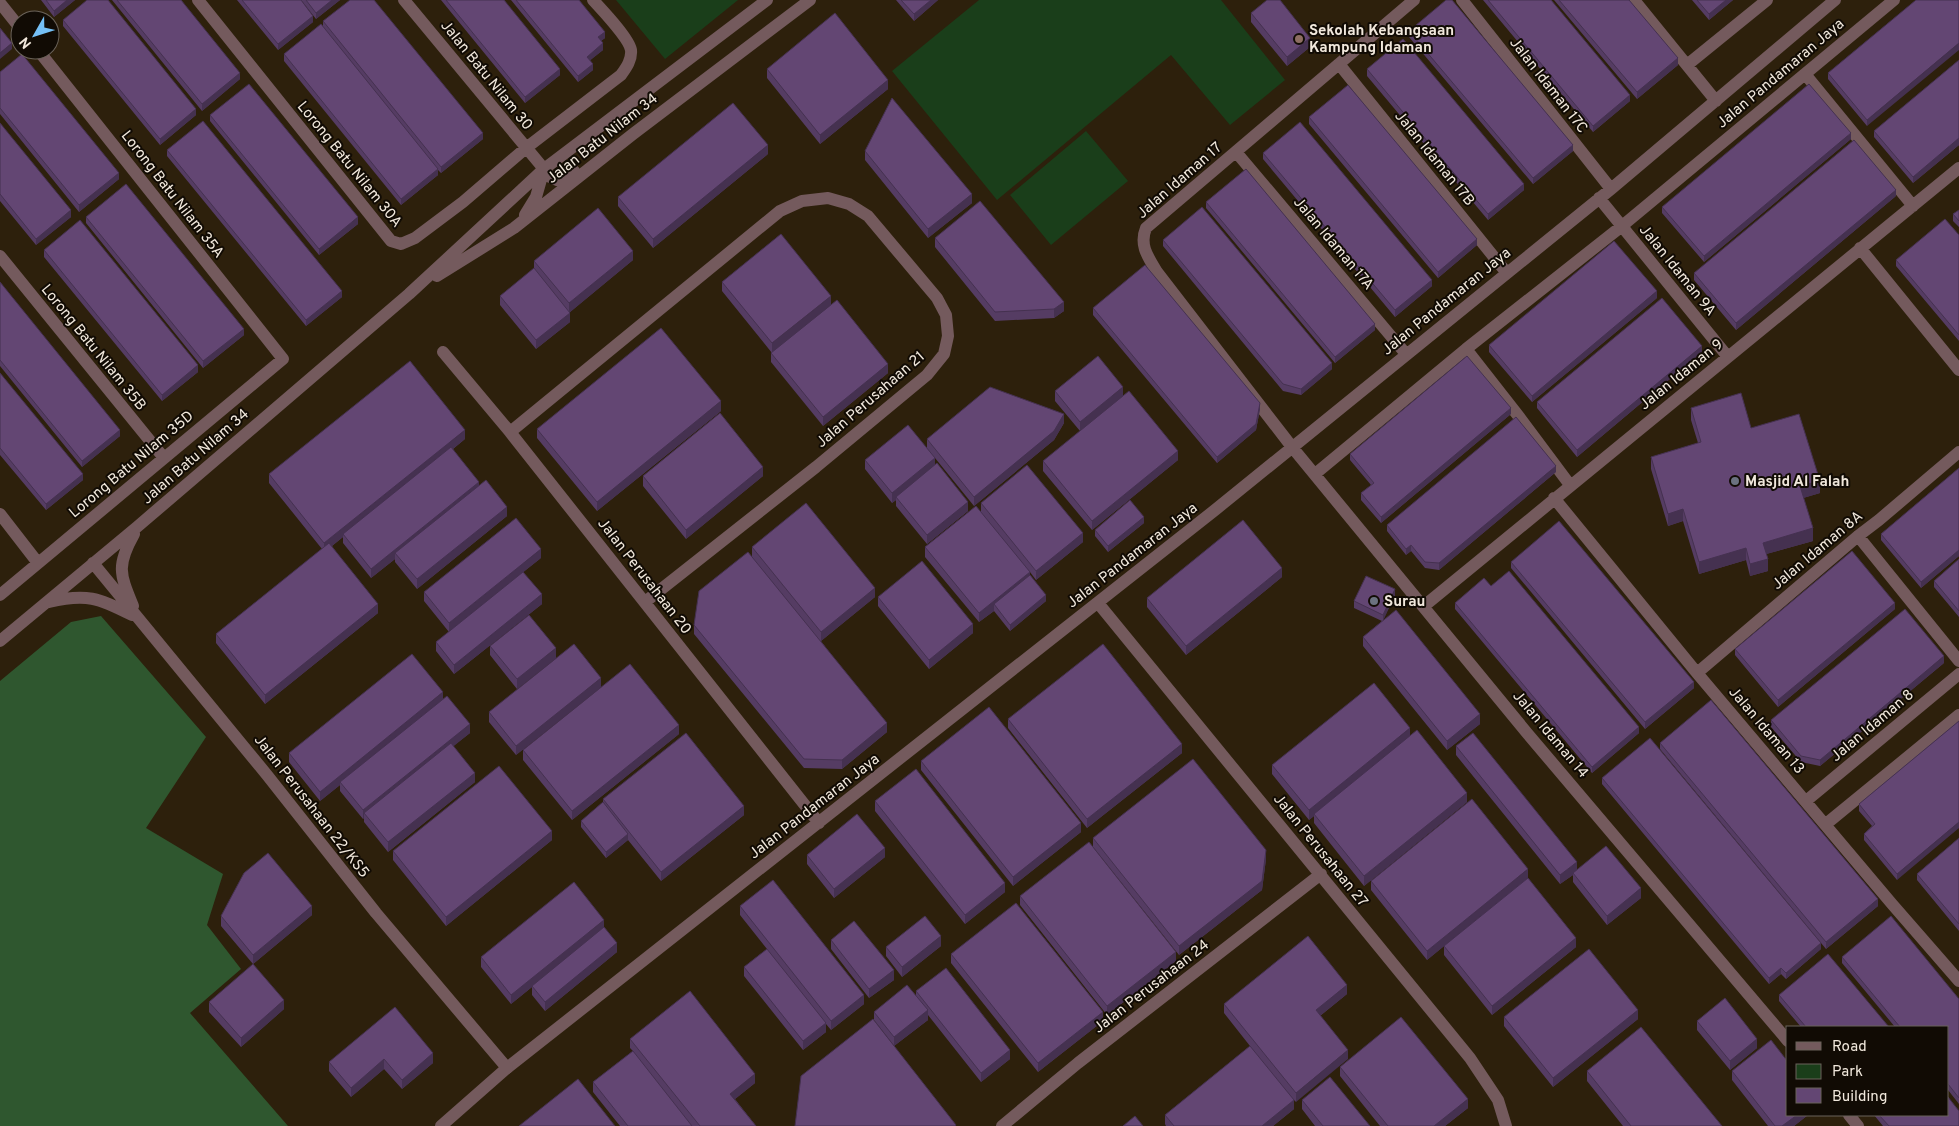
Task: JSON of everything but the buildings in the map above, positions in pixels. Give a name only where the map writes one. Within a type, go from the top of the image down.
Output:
[{"type":"street","name":"Lorong Batu Nilam 30A","points":[[198,0],[391,241],[401,244],[415,238],[463,202],[526,148],[621,75],[630,62],[631,50],[624,37],[594,0]]},
{"type":"street","name":"Jalan Batu Nilam 30","points":[[404,0],[544,169]]},
{"type":"street","name":"Jalan Batu Nilam 34","points":[[0,641],[137,527],[409,294],[544,169],[768,0]]},
{"type":"street","name":"Jalan Batu Nilam 34","points":[[409,294],[514,228],[633,134],[810,0]]},
{"type":"street","name":"Jalan Idaman 17","points":[[1292,447],[1157,272],[1144,251],[1142,238],[1146,228],[1414,0]]},
{"type":"street","name":"Jalan Idaman 17C","points":[[1462,0],[1611,189]]},
{"type":"street","points":[[1634,0],[1716,101]]},
{"type":"street","points":[[1687,65],[1767,0]]},
{"type":"street","name":"Jalan Pandamaran Jaya","points":[[441,1126],[507,1068],[1098,603],[1292,447],[1611,189],[1834,0]]},
{"type":"street","name":"Jalan Pandamaran Jaya","points":[[1315,474],[1466,349],[1622,226],[1894,0]]},
{"type":"street","points":[[0,3],[10,16]]},
{"type":"street","name":"Lorong Batu Nilam 35A","points":[[46,60],[283,359]]},
{"type":"street","name":"Jalan Idaman 17B","points":[[1339,64],[1506,272]]},
{"type":"street","points":[[1805,74],[1913,206]]},
{"type":"street","points":[[544,169],[550,177],[557,180],[566,178],[609,144],[633,134]]},
{"type":"street","name":"Jalan Idaman 17A","points":[[1236,152],[1406,354]]},
{"type":"street","name":"Jalan Idaman 9","points":[[1424,606],[1959,168]]},
{"type":"street","points":[[514,228],[536,197],[544,169]]},
{"type":"street","name":"Jalan Perusahaan 21","points":[[510,432],[780,211],[802,202],[828,198],[849,204],[868,216],[937,298],[946,316],[948,336],[944,354],[927,375],[816,467],[645,602]]},
{"type":"street","name":"Jalan Idaman 9A","points":[[1599,198],[1728,357]]},
{"type":"street","points":[[1860,248],[1959,370]]},
{"type":"street","name":"Lorong Batu Nilam 35B","points":[[0,256],[164,458]]},
{"type":"street","points":[[1466,349],[1570,485]]},
{"type":"street","name":"Jalan Perusahaan 20","points":[[443,352],[510,432],[819,823]]},
{"type":"street","name":"Lorong Batu Nilam 35D","points":[[0,596],[283,359]]},
{"type":"street","name":"Jalan Idaman 14","points":[[1292,447],[1527,733],[1786,1039]]},
{"type":"street","name":"Jalan Idaman 8A","points":[[1697,674],[1959,452]]},
{"type":"street","name":"Jalan Idaman 13","points":[[1554,498],[1697,674],[1892,904],[1957,973]]},
{"type":"street","points":[[0,514],[38,563]]},
{"type":"street","points":[[137,527],[123,553],[121,570],[125,586],[138,618]]},
{"type":"street","points":[[1858,536],[1959,661]]},
{"type":"street","name":"Jalan Perusahaan 22/KS5","points":[[93,564],[262,768],[376,914],[507,1068]]},
{"type":"street","points":[[47,602],[72,596],[93,598],[138,618]]},
{"type":"street","name":"Jalan Perusahaan 27","points":[[1098,603],[1470,1058],[1498,1100],[1506,1126]]},
{"type":"street","name":"Jalan Idaman 8","points":[[1806,801],[1959,674]]},
{"type":"street","points":[[1826,824],[1959,715]]},
{"type":"street","name":"Jalan Perusahaan 24","points":[[1002,1126],[1078,1063],[1321,874]]},
{"type":"street","points":[[1850,1116],[1858,1126]]},
{"type":"green space","points":[[616,0],[738,0],[665,59]]},
{"type":"green space","points":[[979,0],[1221,0],[1285,80],[1230,125],[1171,55],[997,200],[892,71]]},
{"type":"green space","points":[[1086,131],[1128,181],[1051,245],[1010,195]]},
{"type":"green space","points":[[101,616],[206,737],[146,828],[223,874],[207,925],[241,969],[190,1013],[288,1126],[0,1126],[0,681],[71,622]]},
{"type":"place","name":"Sekolah Kebangsaan Kampung Idaman","points":[[1299,39]]},
{"type":"place","name":"Masjid Al Falah","points":[[1735,481]]},
{"type":"place","name":"Surau","points":[[1374,601]]}]
